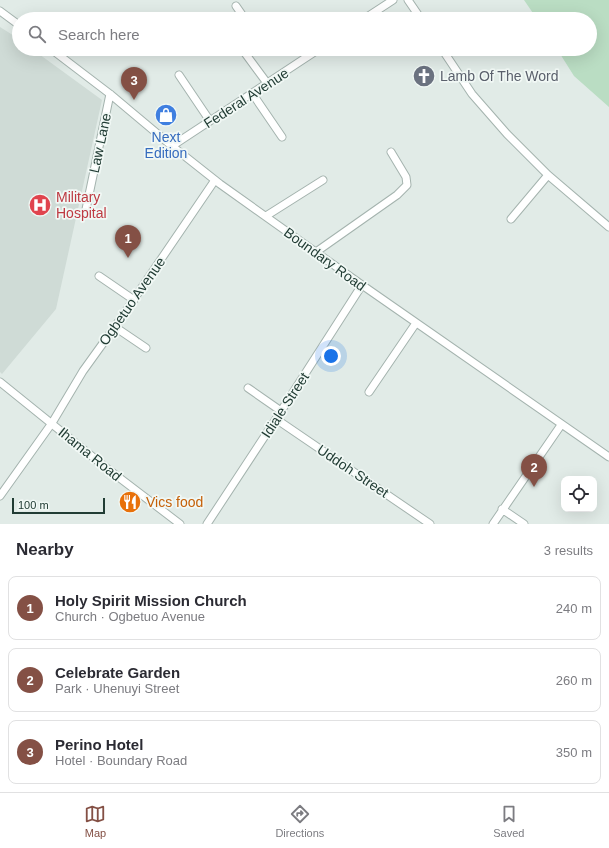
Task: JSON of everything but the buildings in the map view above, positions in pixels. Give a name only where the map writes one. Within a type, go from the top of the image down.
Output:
[{"type":"street","points":[[375,12],[393,0]]},
{"type":"street","points":[[408,0],[416,12]]},
{"type":"street","points":[[236,6],[241,12]]},
{"type":"street","points":[[0,11],[12,20]]},
{"type":"street","name":"Boundary Road","points":[[60,56],[110,94],[215,180],[561,425],[609,457]]},
{"type":"street","points":[[247,56],[267,83]]},
{"type":"street","name":"Federal Avenue","points":[[172,146],[309,56]]},
{"type":"street","points":[[447,56],[472,94],[507,134],[548,175],[609,226]]},
{"type":"street","points":[[179,75],[210,121]]},
{"type":"street","points":[[252,93],[282,137]]},
{"type":"street","name":"Law Lane","points":[[85,214],[110,94]]},
{"type":"street","points":[[316,252],[397,195],[407,185],[406,177],[391,152]]},
{"type":"street","points":[[511,219],[548,175]]},
{"type":"street","name":"Ogbetuo Avenue","points":[[0,496],[52,423],[83,371],[134,300],[215,180]]},
{"type":"street","points":[[266,216],[323,180]]},
{"type":"street","points":[[99,276],[134,300]]},
{"type":"street","name":"Idiale Street","points":[[207,524],[276,420],[362,285]]},
{"type":"street","points":[[369,392],[416,323]]},
{"type":"street","points":[[115,327],[146,348]]},
{"type":"street","name":"Ihama Road","points":[[0,382],[104,466],[180,524]]},
{"type":"street","points":[[248,388],[281,411]]},
{"type":"street","name":"Uddoh Street","points":[[276,420],[430,524]]},
{"type":"street","points":[[493,524],[561,425]]},
{"type":"street","points":[[502,509],[524,524]]},
{"type":"shaded area","name":"Military Hospital","points":[[0,27],[12,35],[12,56],[42,56],[102,100],[56,309],[2,374],[0,372]]},
{"type":"green space","points":[[524,0],[609,0],[609,107],[574,76],[561,56],[597,56],[597,12],[532,12]]},
{"type":"place","name":"Lamb Of The Word","points":[[424,76]]},
{"type":"place","name":"Perino Hotel","points":[[134,100]]},
{"type":"place","name":"Next Edition","points":[[166,115]]},
{"type":"place","name":"Military Hospital","points":[[40,205]]},
{"type":"place","name":"Holy Spirit Mission Church","points":[[128,258]]},
{"type":"place","name":"Celebrate Garden","points":[[534,487]]},
{"type":"place","name":"Vics food","points":[[130,502]]}]
